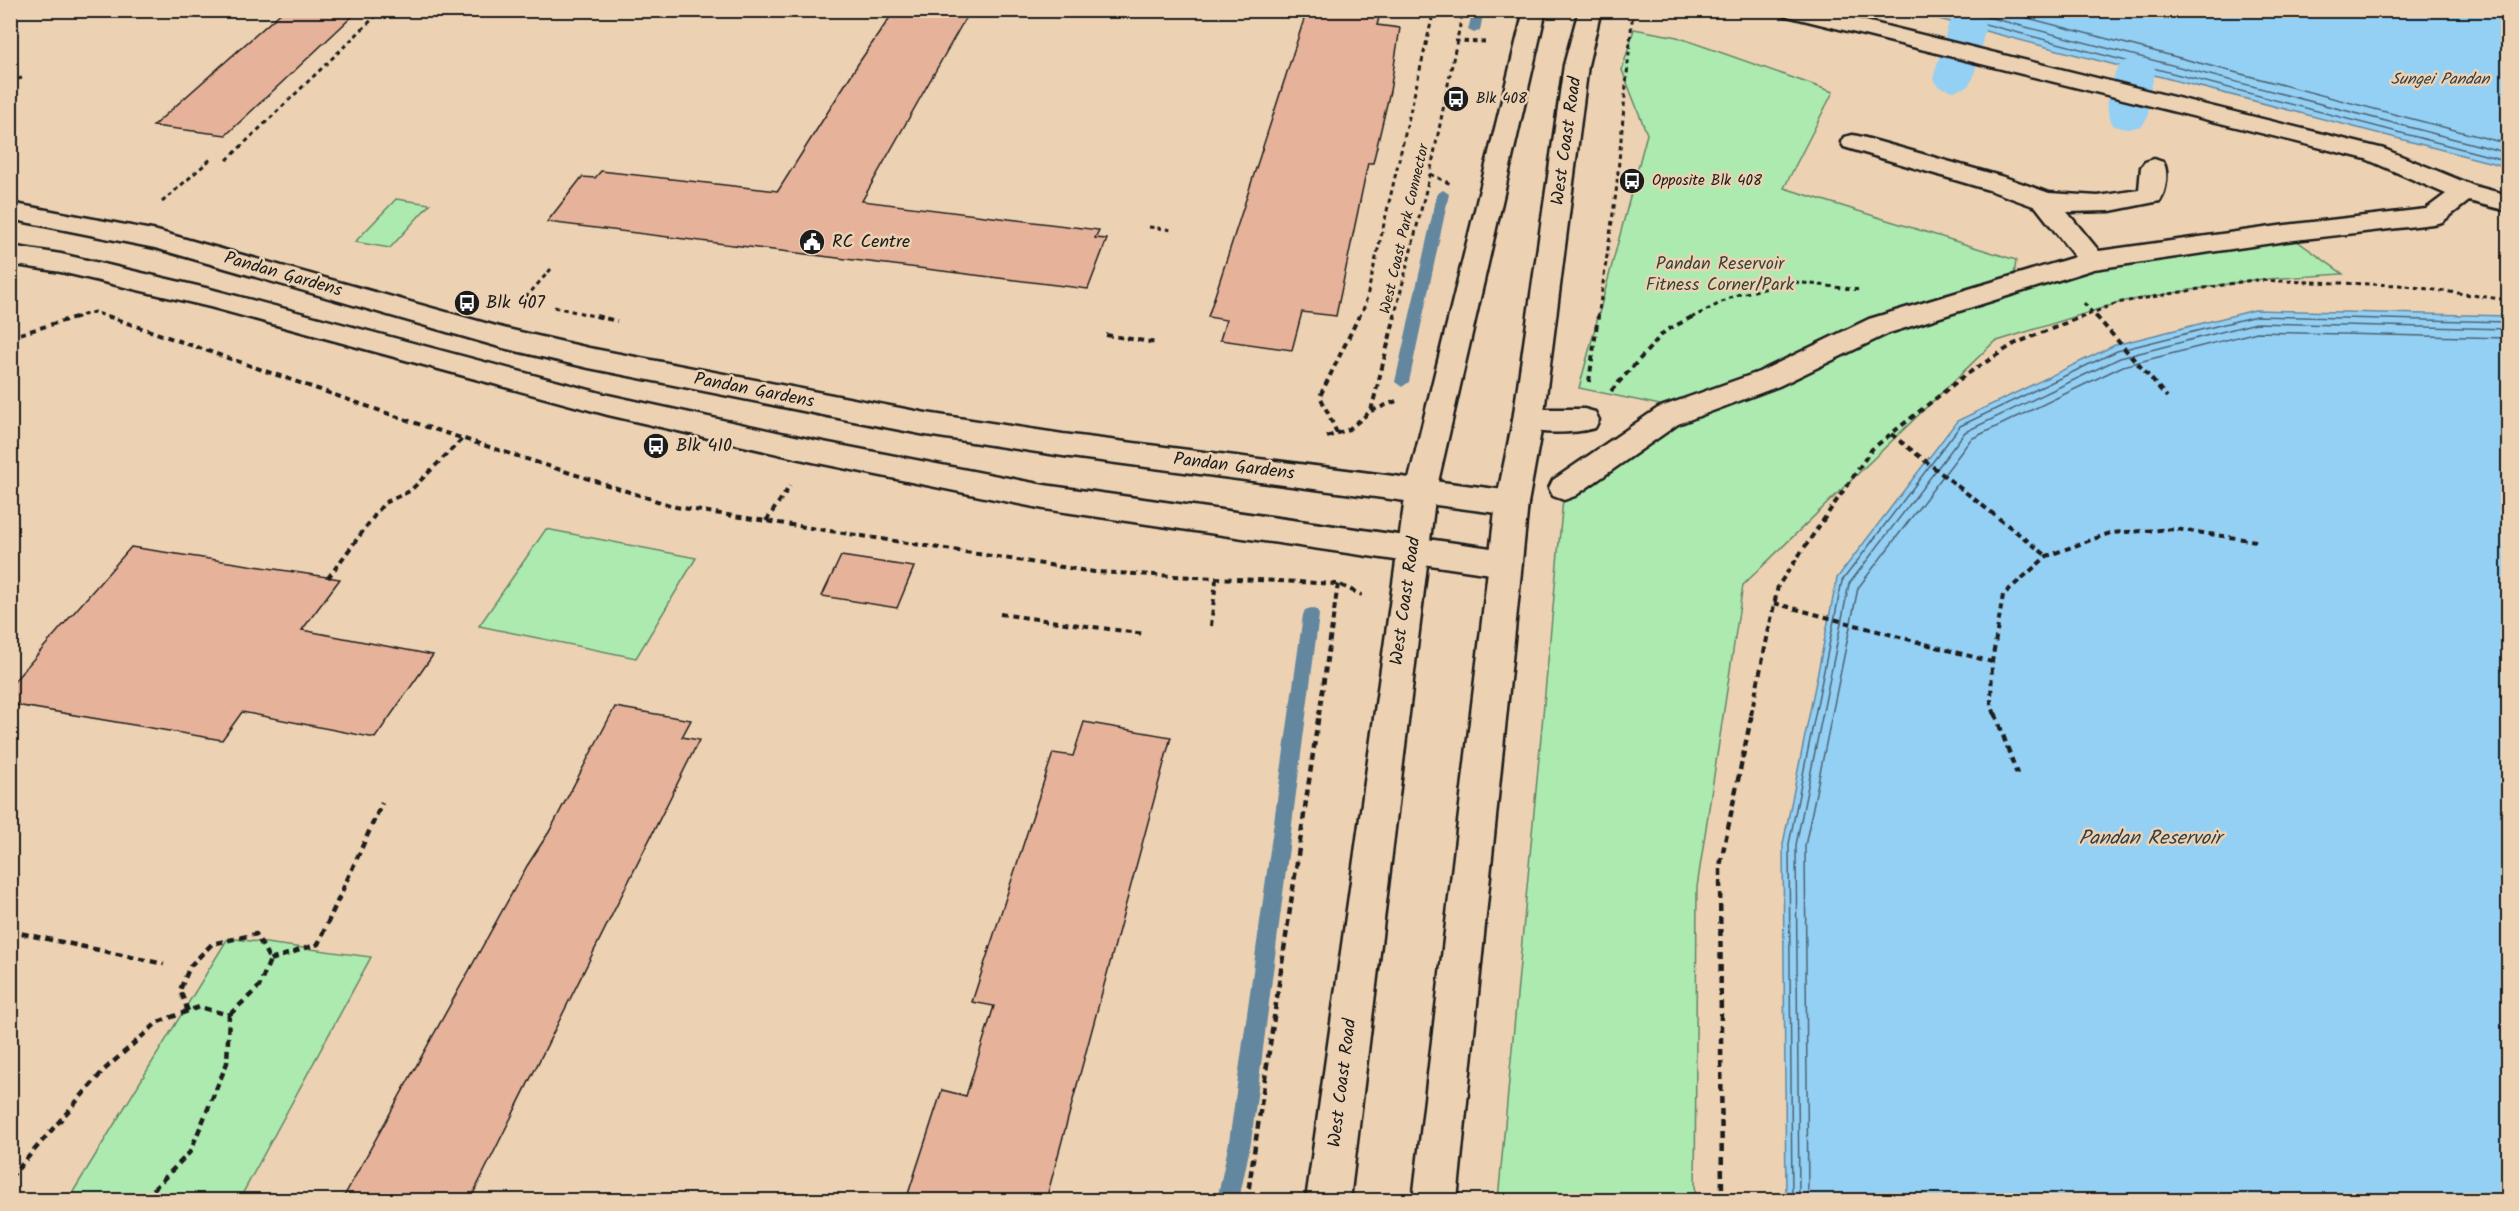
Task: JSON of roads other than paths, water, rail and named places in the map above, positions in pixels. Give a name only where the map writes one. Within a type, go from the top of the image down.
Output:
[{"type":"street","name":"West Coast Road","points":[[1328,1200],[1421,491],[1535,10]]},
{"type":"street","name":"West Coast Road","points":[[1435,1200],[1512,503],[1528,420],[1576,65],[1590,10]]},
{"type":"street","points":[[1791,10],[2375,154],[2465,192],[2508,203]]},
{"type":"street","points":[[1853,142],[1998,184],[2045,201],[2086,207],[2116,204],[2151,195],[2154,167]]},
{"type":"street","points":[[1564,488],[1668,416],[1769,379],[1879,326],[2092,261],[2286,232],[2433,216],[2465,192]]},
{"type":"street","points":[[2045,201],[2092,261]]},
{"type":"street","name":"Pandan Gardens","points":[[10,211],[157,240],[503,338],[600,360],[926,424],[1063,445],[1512,503]]},
{"type":"street","points":[[10,255],[61,263],[210,298],[608,405],[813,451],[1044,497],[1505,563]]},
{"type":"street","points":[[10,266],[61,263]]},
{"type":"street","points":[[1528,420],[1584,420]]},
{"type":"water","name":"Sungei Pandan","points":[[1908,11],[2508,11],[2508,167]]},
{"type":"water","name":"Pandan Reservoir","points":[[2255,310],[2508,316],[2508,1200],[1786,1200],[1783,844],[1837,578],[1957,421],[2115,345]]},
{"type":"waterway","points":[[1474,30],[1479,10]]},
{"type":"waterway","points":[[1953,79],[1967,26]]},
{"type":"waterway","points":[[2128,117],[2129,94],[2136,70]]},
{"type":"waterway","points":[[1402,382],[1443,194]]},
{"type":"waterway","points":[[1228,1200],[1240,1142],[1311,615]]},
{"type":"place","name":"Blk 408","points":[[1456,99]]},
{"type":"place","name":"Opposite Blk 408","points":[[1632,181]]},
{"type":"place","name":"RC Centre","points":[[812,242]]},
{"type":"place","name":"Blk 407","points":[[467,303]]},
{"type":"place","name":"Blk 410","points":[[656,446]]},
{"type":"park label","name":"Pandan Reservoir Fitness Corner/Park","points":[[1720,274]]}]
